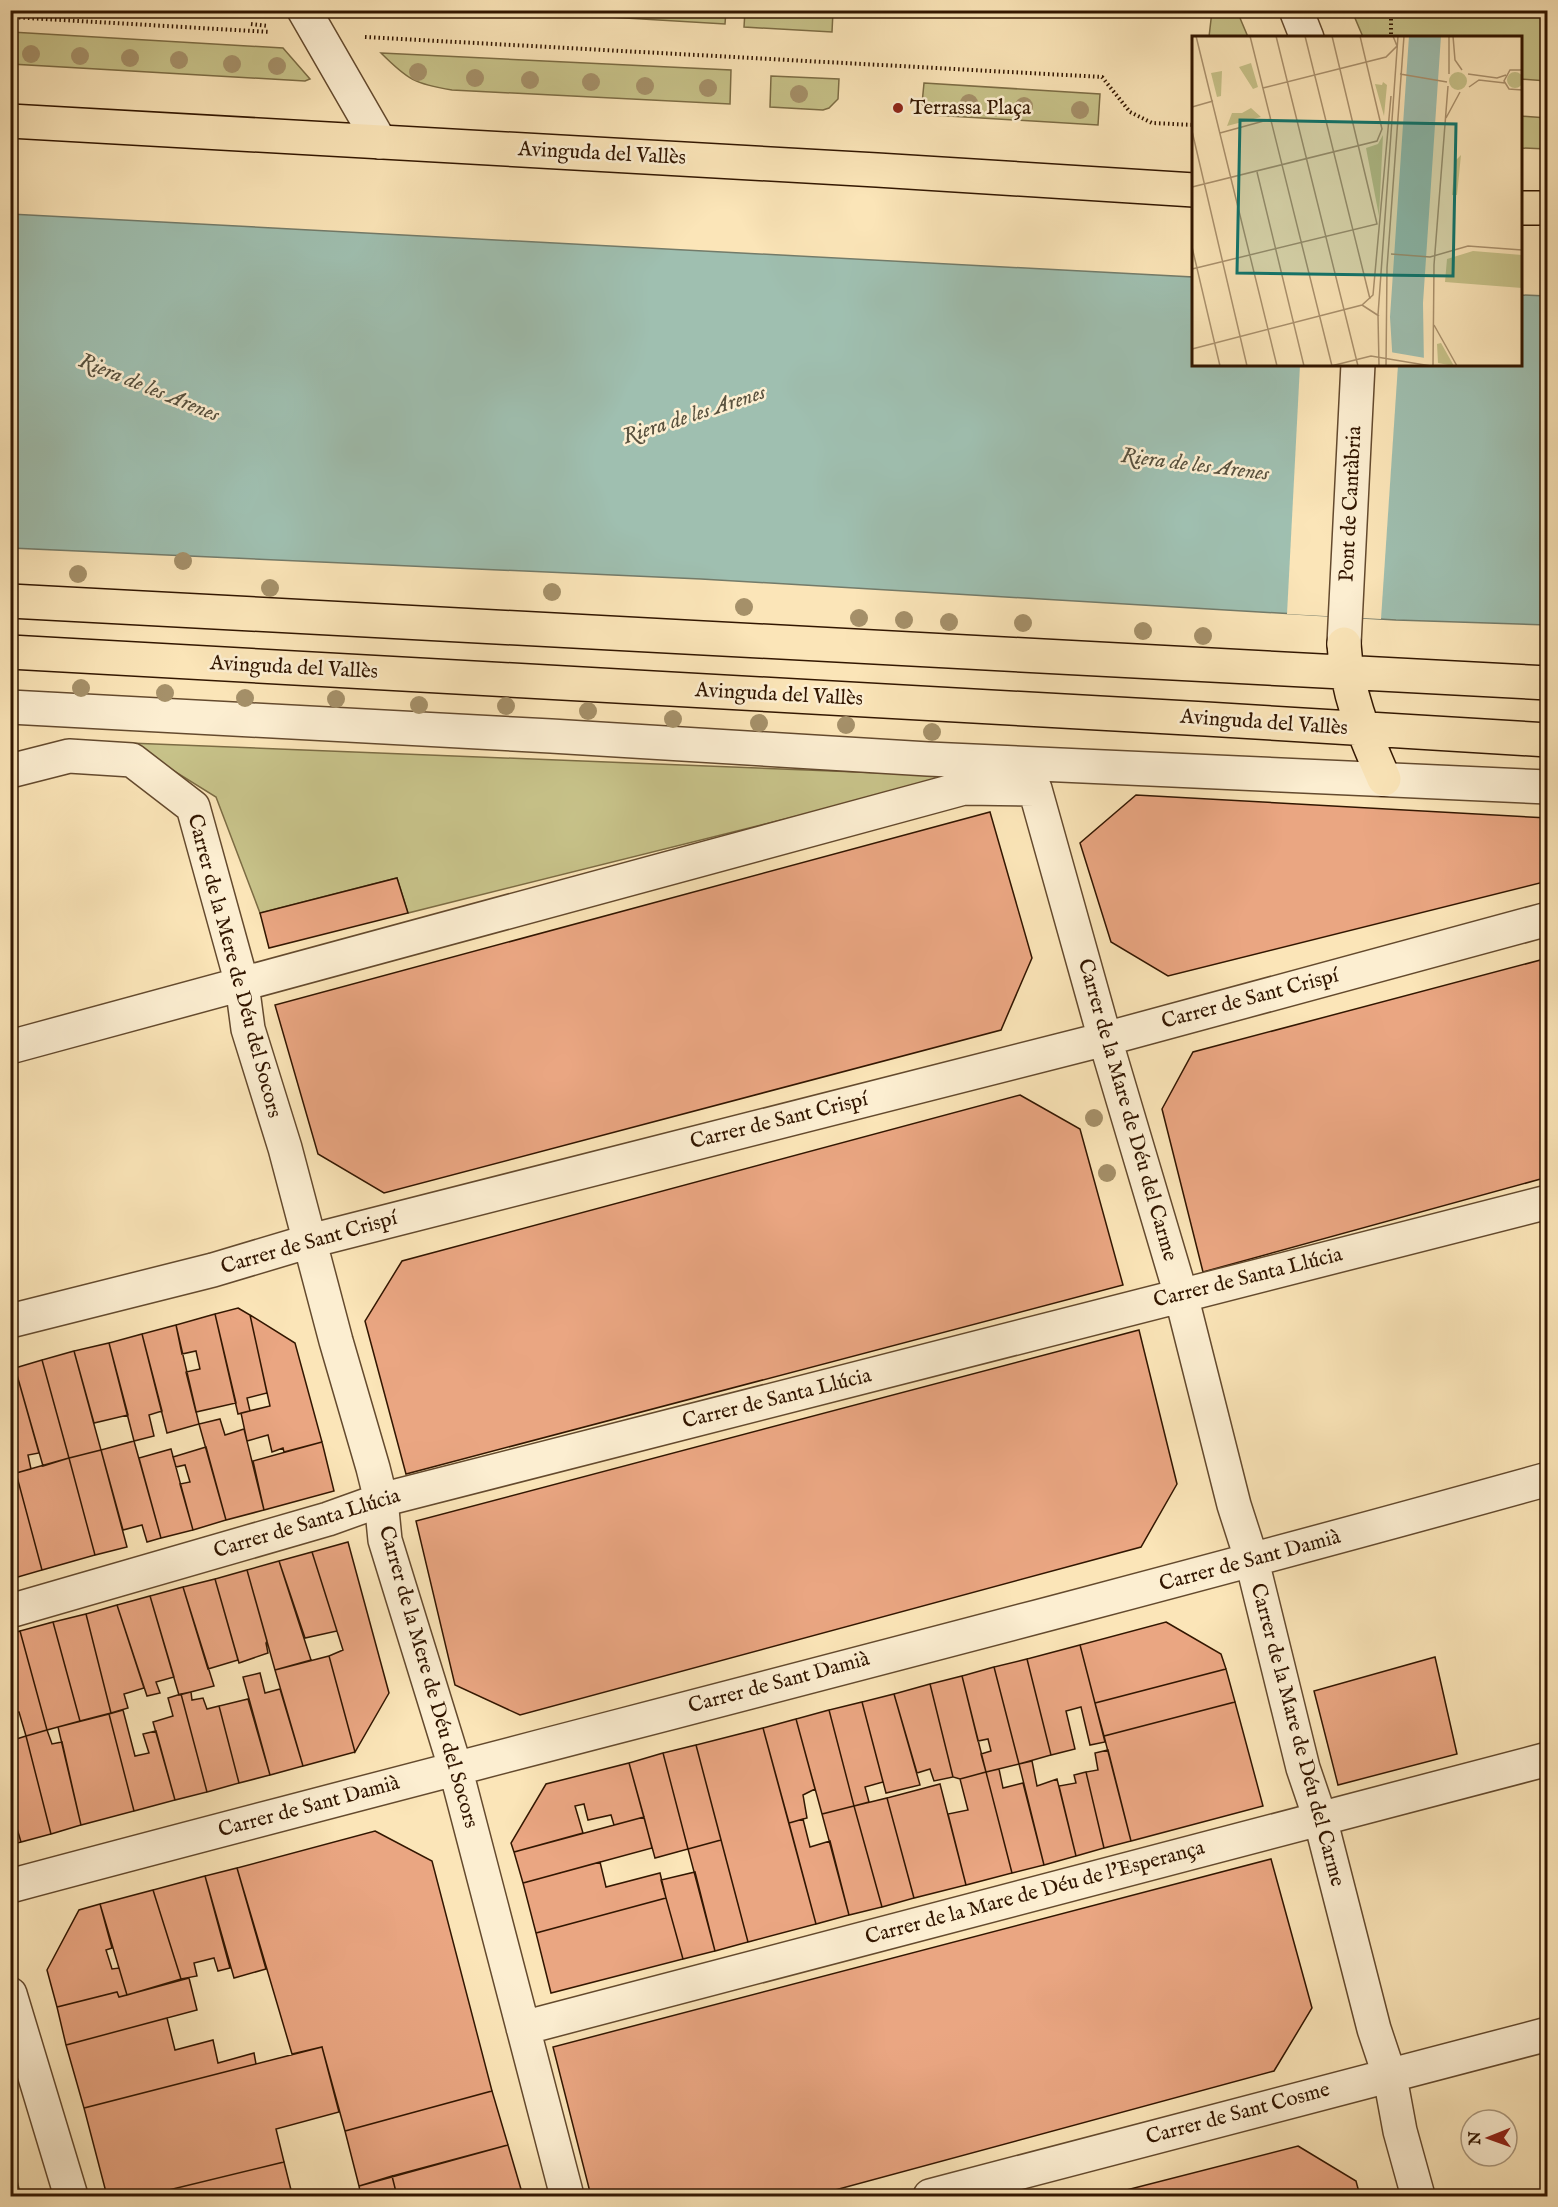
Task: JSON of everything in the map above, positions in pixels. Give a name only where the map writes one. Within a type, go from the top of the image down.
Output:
[{"type":"main road","name":"Avinguda del Vallès","points":[[10,121],[1192,190]]},
{"type":"main road","points":[[1522,207],[1548,208]]},
{"type":"main road","points":[[10,601],[1345,659],[1548,683]]},
{"type":"main road","name":"Avinguda del Vallès","points":[[10,652],[1548,740]]},
{"type":"main road","points":[[1345,659],[1362,729],[1384,779]]},
{"type":"street","points":[[292,10],[310,22],[380,142]]},
{"type":"street","points":[[1296,10],[1306,36]]},
{"type":"street","name":"Pont de Cantàbria","points":[[1345,659],[1358,366]]},
{"type":"street","points":[[10,707],[928,759],[1548,787]]},
{"type":"street","name":"Carrer de la Mere de Déu del Socors","points":[[10,771],[69,756],[132,760],[193,807],[242,984],[248,1029],[285,1148],[381,1500],[385,1540],[455,1767],[567,2196]]},
{"type":"street","name":"Carrer de la Mare de Déu del Carme","points":[[242,984],[964,788],[1035,789],[1105,1039],[1181,1295],[1234,1505],[1252,1561],[1303,1768],[1320,1818],[1374,2029],[1390,2077],[1400,2131],[1418,2196]]},
{"type":"street","name":"Carrer de Sant Crispí","points":[[10,1321],[213,1270],[310,1241],[1105,1039],[1548,919]]},
{"type":"street","points":[[10,1047],[242,984]]},
{"type":"street","name":"Carrer de Santa Llúcia","points":[[10,1611],[328,1519],[381,1500],[1548,1202]]},
{"type":"street","name":"Carrer de Sant Damià","points":[[10,1886],[455,1767],[1252,1561],[1548,1479]]},
{"type":"street","name":"Carrer de la Mare de Déu de l'Esperança","points":[[523,2028],[1548,1759]]},
{"type":"street","points":[[10,1994],[71,2196]]},
{"type":"street","name":"Carrer de Sant Cosme","points":[[930,2196],[1548,2034]]},
{"type":"path","points":[[1391,10],[1391,36]]},
{"type":"path","points":[[10,17],[310,22],[1102,77],[1130,112],[1152,123],[1192,125]]},
{"type":"shaded area","points":[[726,10],[725,24],[508,11]]},
{"type":"shaded area","points":[[745,11],[833,11],[832,32],[744,27]]},
{"type":"shaded area","points":[[1212,11],[1237,11],[1248,36],[1209,36]]},
{"type":"shaded area","points":[[1352,11],[1547,11],[1547,81],[1522,79],[1522,36],[1363,36]]},
{"type":"shaded area","points":[[11,32],[283,48],[310,79],[305,81],[11,64]]},
{"type":"shaded area","points":[[381,53],[731,70],[730,104],[452,90],[420,83],[398,69]]},
{"type":"shaded area","points":[[771,76],[839,79],[838,99],[829,108],[823,110],[770,107]]},
{"type":"shaded area","points":[[924,83],[1100,94],[1098,125],[932,115],[922,104]]},
{"type":"shaded area","points":[[1522,116],[1547,118],[1547,149],[1522,148]]},
{"type":"shaded area","points":[[129,743],[958,776],[408,913],[397,878],[260,913],[216,797]]},
{"type":"shaded area","points":[[11,2158],[21,2196],[11,2196]]},
{"type":"water","name":"Riera de les Arenes","points":[[10,214],[1192,277],[1192,366],[1522,366],[1522,295],[1547,296],[1547,625],[1396,620],[701,579],[11,548]]},
{"type":"pier","points":[[1300,366],[1398,366],[1381,619],[1287,614]]},
{"type":"building","points":[[1136,795],[1548,818],[1548,881],[1168,976],[1111,942],[1080,843]]},
{"type":"building","points":[[990,812],[1032,958],[1001,1030],[384,1193],[318,1154],[275,1005]]},
{"type":"building","points":[[397,878],[408,913],[269,948],[260,913]]},
{"type":"building","points":[[1548,958],[1548,1177],[1203,1272],[1162,1109],[1193,1052]]},
{"type":"building","points":[[1020,1095],[1080,1129],[1123,1285],[406,1474],[365,1321],[402,1261]]},
{"type":"building","points":[[238,1308],[250,1315],[267,1393],[247,1398],[250,1411],[238,1414],[215,1314]]},
{"type":"building","points":[[215,1314],[236,1403],[196,1412],[186,1372],[200,1369],[196,1351],[182,1354],[176,1325]]},
{"type":"building","points":[[250,1315],[295,1343],[322,1442],[284,1452],[283,1448],[272,1452],[268,1435],[247,1441],[241,1413],[270,1406]]},
{"type":"building","points":[[176,1325],[199,1424],[167,1433],[142,1334]]},
{"type":"building","points":[[1139,1330],[1177,1484],[1141,1547],[520,1715],[455,1685],[416,1521]]},
{"type":"building","points":[[142,1334],[162,1411],[149,1415],[154,1436],[134,1441],[109,1343]]},
{"type":"building","points":[[109,1343],[128,1415],[94,1423],[74,1351]]},
{"type":"building","points":[[74,1351],[101,1450],[69,1458],[42,1360]]},
{"type":"building","points":[[42,1360],[69,1458],[43,1466],[15,1368]]},
{"type":"building","points":[[15,1368],[39,1453],[28,1455],[31,1469],[16,1473],[10,1453],[10,1369]]},
{"type":"building","points":[[220,1419],[225,1435],[244,1429],[264,1510],[226,1520],[199,1424]]},
{"type":"building","points":[[134,1441],[161,1538],[147,1542],[142,1525],[123,1530],[101,1450]]},
{"type":"building","points":[[322,1442],[334,1491],[264,1510],[253,1461]]},
{"type":"building","points":[[206,1447],[226,1520],[193,1530],[180,1484],[190,1482],[185,1465],[176,1467],[173,1457]]},
{"type":"building","points":[[171,1449],[193,1530],[161,1538],[139,1458]]},
{"type":"building","points":[[101,1450],[127,1547],[95,1555],[69,1458]]},
{"type":"building","points":[[69,1458],[95,1555],[42,1570],[16,1473]]},
{"type":"building","points":[[16,1473],[42,1570],[11,1579],[10,1474]]},
{"type":"building","points":[[348,1542],[389,1693],[355,1752],[329,1656],[343,1650],[312,1552]]},
{"type":"building","points":[[312,1552],[337,1631],[305,1638],[279,1561]]},
{"type":"building","points":[[279,1561],[311,1660],[275,1670],[247,1570]]},
{"type":"building","points":[[247,1570],[267,1641],[268,1653],[239,1663],[215,1579]]},
{"type":"building","points":[[215,1579],[238,1660],[208,1669],[183,1587]]},
{"type":"building","points":[[183,1587],[214,1686],[179,1695],[150,1596]]},
{"type":"building","points":[[150,1596],[174,1677],[156,1682],[160,1693],[147,1696],[117,1605]]},
{"type":"building","points":[[117,1605],[144,1688],[124,1694],[128,1708],[111,1713],[86,1614]]},
{"type":"building","points":[[86,1614],[111,1713],[80,1721],[53,1622]]},
{"type":"building","points":[[53,1622],[80,1721],[47,1730],[20,1631]]},
{"type":"building","points":[[1166,1622],[1221,1654],[1226,1669],[1095,1703],[1080,1645]]},
{"type":"building","points":[[20,1631],[47,1730],[26,1736],[19,1712],[10,1713],[10,1634]]},
{"type":"building","points":[[1080,1645],[1105,1742],[1090,1745],[1081,1707],[1066,1711],[1075,1749],[1051,1755],[1027,1659]]},
{"type":"building","points":[[329,1656],[355,1752],[303,1766],[275,1670]]},
{"type":"building","points":[[1435,1657],[1457,1754],[1338,1785],[1314,1691]]},
{"type":"building","points":[[1027,1659],[1051,1755],[1019,1764],[994,1667]]},
{"type":"building","points":[[994,1667],[1019,1764],[986,1772],[981,1754],[991,1751],[988,1739],[978,1741],[962,1676]]},
{"type":"building","points":[[1226,1669],[1235,1702],[1104,1736],[1095,1703]]},
{"type":"building","points":[[260,1673],[265,1693],[280,1689],[303,1766],[270,1775],[243,1677]]},
{"type":"building","points":[[962,1676],[986,1772],[960,1779],[953,1777],[930,1684]]},
{"type":"building","points":[[930,1684],[953,1777],[934,1781],[930,1769],[917,1773],[894,1694]]},
{"type":"building","points":[[191,1692],[192,1700],[203,1698],[207,1709],[219,1706],[239,1783],[207,1792],[181,1694]]},
{"type":"building","points":[[181,1694],[207,1792],[175,1800],[153,1722],[173,1716],[168,1698]]},
{"type":"building","points":[[894,1694],[920,1785],[886,1793],[862,1702]]},
{"type":"building","points":[[248,1699],[270,1775],[239,1783],[219,1706]]},
{"type":"building","points":[[862,1702],[883,1782],[865,1787],[869,1802],[854,1806],[829,1710]]},
{"type":"building","points":[[1235,1702],[1263,1806],[1131,1841],[1104,1736]]},
{"type":"building","points":[[123,1710],[135,1756],[149,1753],[143,1734],[156,1731],[175,1800],[134,1811],[109,1714]]},
{"type":"building","points":[[829,1710],[854,1806],[822,1814],[796,1719]]},
{"type":"building","points":[[109,1714],[134,1811],[81,1825],[58,1727]]},
{"type":"building","points":[[796,1719],[815,1789],[803,1795],[807,1818],[789,1823],[763,1728]]},
{"type":"building","points":[[763,1728],[816,1924],[748,1942],[696,1745]]},
{"type":"building","points":[[47,1730],[52,1744],[62,1742],[81,1825],[51,1834],[26,1736]]},
{"type":"building","points":[[26,1736],[51,1834],[21,1842],[10,1805],[10,1757],[12,1756],[10,1741]]},
{"type":"building","points":[[696,1745],[721,1840],[688,1849],[663,1753]]},
{"type":"building","points":[[1108,1750],[1131,1841],[1104,1848],[1086,1772],[1098,1770],[1095,1753]]},
{"type":"building","points":[[663,1753],[688,1849],[655,1858],[629,1763]]},
{"type":"building","points":[[1032,1761],[1037,1786],[1057,1779],[1076,1856],[1044,1865],[1019,1764]]},
{"type":"building","points":[[629,1763],[644,1817],[614,1825],[611,1815],[588,1820],[584,1804],[575,1806],[583,1833],[514,1852],[511,1843],[546,1784]]},
{"type":"building","points":[[999,1769],[1003,1788],[1023,1783],[1044,1865],[1012,1873],[986,1772]]},
{"type":"building","points":[[986,1772],[1012,1873],[966,1885],[948,1814],[968,1810],[960,1779]]},
{"type":"building","points":[[1086,1772],[1104,1848],[1076,1856],[1059,1786],[1076,1783],[1074,1775]]},
{"type":"building","points":[[940,1784],[966,1885],[914,1898],[887,1798]]},
{"type":"building","points":[[887,1798],[914,1898],[882,1907],[854,1806]]},
{"type":"building","points":[[10,1805],[21,1842],[10,1845]]},
{"type":"building","points":[[854,1806],[882,1907],[849,1915],[822,1814]]},
{"type":"building","points":[[644,1817],[652,1848],[523,1883],[514,1852]]},
{"type":"building","points":[[803,1819],[810,1847],[830,1841],[849,1915],[816,1924],[789,1823]]},
{"type":"building","points":[[375,1831],[432,1861],[492,2091],[345,2131],[322,2047],[292,2054],[237,1868]]},
{"type":"building","points":[[721,1840],[748,1942],[715,1951],[688,1849]]},
{"type":"building","points":[[1271,1859],[1312,2008],[1274,2071],[813,2196],[591,2196],[553,2047]]},
{"type":"building","points":[[600,1862],[606,1887],[660,1873],[666,1898],[536,1933],[523,1883]]},
{"type":"building","points":[[237,1868],[266,1969],[234,1978],[205,1876]]},
{"type":"building","points":[[695,1872],[715,1951],[683,1959],[661,1880]]},
{"type":"building","points":[[205,1876],[230,1968],[218,1971],[214,1958],[194,1963],[197,1976],[181,1979],[153,1890]]},
{"type":"building","points":[[153,1890],[181,1979],[127,1995],[100,1904]]},
{"type":"building","points":[[666,1898],[683,1959],[551,1993],[536,1933]]},
{"type":"building","points":[[100,1904],[112,1948],[106,1950],[112,1969],[119,1968],[127,1995],[119,1997],[117,1992],[57,2007],[47,1970],[79,1910]]},
{"type":"building","points":[[189,1978],[197,2010],[66,2045],[57,2007],[117,1992],[119,1997]]},
{"type":"building","points":[[167,2018],[175,2050],[213,2040],[218,2063],[254,2053],[256,2064],[84,2108],[66,2045]]},
{"type":"building","points":[[322,2047],[339,2112],[276,2129],[284,2162],[144,2196],[107,2196],[84,2108]]},
{"type":"building","points":[[492,2091],[508,2145],[359,2186],[345,2131]]},
{"type":"building","points":[[508,2145],[523,2196],[397,2196],[392,2176]]},
{"type":"building","points":[[1298,2146],[1356,2181],[1360,2196],[1103,2196]]},
{"type":"building","points":[[284,2162],[292,2194],[282,2196],[144,2196]]},
{"type":"building","points":[[392,2176],[397,2196],[361,2196],[359,2186]]},
{"type":"place","name":"Terrassa Plaça","points":[[898,108]]}]
